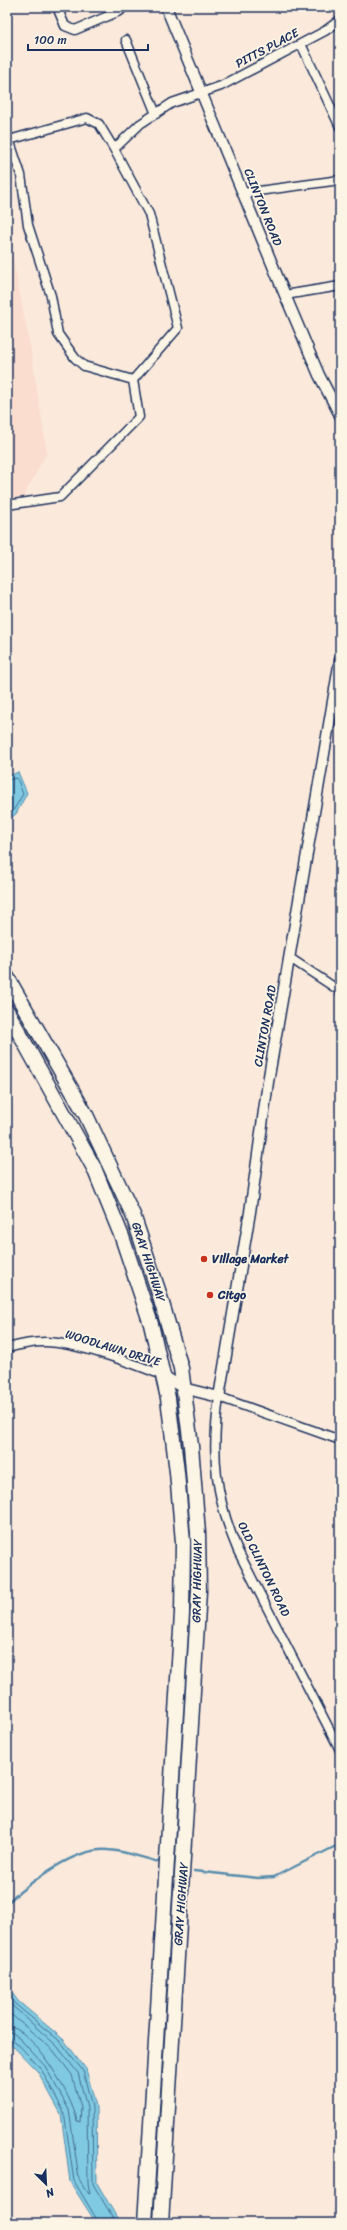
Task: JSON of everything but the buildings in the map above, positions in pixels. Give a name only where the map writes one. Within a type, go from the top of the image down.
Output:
[{"type":"highway","name":"GRAY HIGHWAY","points":[[7,977],[86,1115],[133,1215],[172,1334],[181,1368],[197,1509],[198,1591],[161,2223]]},
{"type":"highway","name":"GRAY HIGHWAY","points":[[7,1011],[94,1168],[141,1291],[164,1376],[178,1479],[183,1542],[182,1613],[145,2222]]},
{"type":"street","points":[[57,7],[65,26],[75,30],[120,11],[124,7]]},
{"type":"street","name":"CLINTON ROAD","points":[[166,7],[319,375],[340,415]]},
{"type":"street","name":"PITTS PLACE","points":[[114,149],[140,124],[172,103],[202,93],[301,44],[325,31],[340,20]]},
{"type":"street","points":[[126,40],[156,114]]},
{"type":"street","points":[[301,44],[340,128]]},
{"type":"street","points":[[87,118],[99,124],[149,214],[178,328],[133,380],[84,366],[75,358],[58,334],[51,296],[28,225],[21,175],[8,137],[87,118]]},
{"type":"street","points":[[243,192],[340,180]]},
{"type":"street","points":[[285,295],[340,286]]},
{"type":"street","points":[[7,505],[60,497],[139,417],[133,380]]},
{"type":"street","name":"CLINTON ROAD","points":[[219,1397],[250,1212],[268,1082],[340,660]]},
{"type":"street","points":[[290,958],[340,991]]},
{"type":"street","name":"WOODLAWN DRIVE","points":[[7,1348],[44,1342],[66,1345],[142,1367],[164,1376]]},
{"type":"street","points":[[164,1376],[183,1388],[219,1397],[340,1440]]},
{"type":"street","name":"OLD CLINTON ROAD","points":[[219,1397],[215,1424],[216,1474],[218,1493],[228,1527],[238,1551],[340,1750]]},
{"type":"shaded area","points":[[7,228],[31,350],[47,453],[20,503],[7,506]]},
{"type":"water","points":[[18,772],[27,793],[16,814],[7,821],[7,777]]},
{"type":"water","points":[[7,1986],[18,2001],[64,2040],[86,2069],[96,2106],[97,2183],[120,2223],[96,2223],[70,2182],[61,2114],[38,2072],[7,2040]]},
{"type":"waterway","points":[[194,1871],[258,1878],[274,1877],[340,1844]]},
{"type":"waterway","points":[[7,1903],[41,1876],[67,1860],[81,1854],[108,1850],[127,1853],[159,1862]]},
{"type":"place","name":"Village Market","points":[[204,1259]]},
{"type":"place","name":"Citgo","points":[[210,1295]]}]
